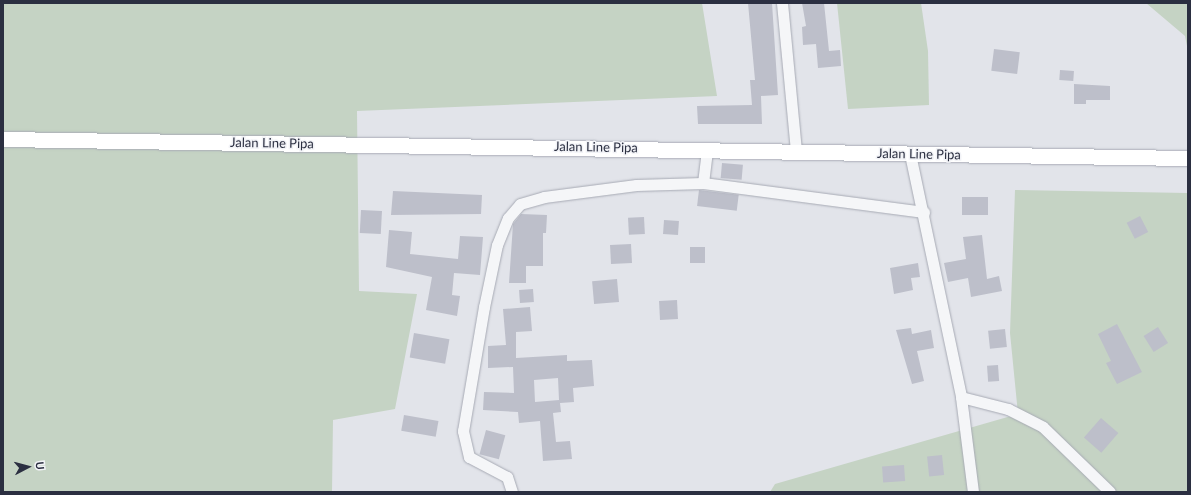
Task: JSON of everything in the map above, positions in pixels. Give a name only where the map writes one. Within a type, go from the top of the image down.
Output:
[{"type":"main road","name":"Jalan Line Pipa","points":[[3,139],[707,149],[910,154],[1188,158]]},
{"type":"street","points":[[782,3],[796,151]]},
{"type":"street","points":[[703,183],[707,149]]},
{"type":"street","points":[[910,154],[924,212],[961,397],[973,492]]},
{"type":"street","points":[[512,492],[507,477],[469,458],[463,431],[494,260],[508,218],[520,204],[544,197],[636,185],[703,183],[924,212]]},
{"type":"street","points":[[961,397],[1008,409],[1043,427],[1110,492]]},
{"type":"green space","points":[[3,3],[702,3],[717,96],[357,111],[359,291],[417,294],[395,409],[333,420],[332,492],[3,492]]},
{"type":"green space","points":[[837,3],[921,3],[928,51],[929,105],[848,109]]},
{"type":"green space","points":[[1146,3],[1188,3],[1188,51],[1185,36]]},
{"type":"green space","points":[[1015,190],[1188,193],[1188,492],[770,492],[775,484],[1018,414],[1010,333]]},
{"type":"building","points":[[748,3],[772,3],[778,95],[761,96],[762,124],[698,124],[697,106],[752,105],[750,80],[755,80]]},
{"type":"building","points":[[802,3],[824,3],[829,51],[840,50],[841,66],[818,68],[816,44],[803,45],[802,27],[806,26]]},
{"type":"building","points":[[994,49],[1020,52],[1017,74],[991,71]]},
{"type":"building","points":[[1060,70],[1074,71],[1073,81],[1059,80]]},
{"type":"building","points":[[1074,84],[1110,86],[1110,100],[1086,100],[1086,104],[1074,104]]},
{"type":"building","points":[[722,163],[743,165],[742,180],[721,178]]},
{"type":"building","points":[[699,190],[739,195],[737,211],[697,206]]},
{"type":"building","points":[[393,191],[482,195],[481,214],[391,215]]},
{"type":"building","points":[[962,197],[988,197],[988,215],[962,215]]},
{"type":"building","points":[[361,210],[382,211],[381,234],[360,233]]},
{"type":"building","points":[[521,214],[547,215],[546,233],[543,233],[543,266],[526,266],[526,283],[509,283],[513,224]]},
{"type":"building","points":[[1140,216],[1148,232],[1135,239],[1127,223]]},
{"type":"building","points":[[644,217],[645,234],[629,235],[628,218]]},
{"type":"building","points":[[664,220],[679,221],[678,235],[663,234]]},
{"type":"building","points":[[389,230],[412,232],[410,254],[458,259],[460,236],[483,237],[480,275],[454,273],[452,295],[460,296],[457,316],[426,310],[432,277],[386,267]]},
{"type":"building","points":[[982,235],[987,279],[999,276],[1002,291],[971,297],[968,278],[948,282],[944,263],[966,259],[963,237]]},
{"type":"building","points":[[631,244],[632,263],[611,264],[610,245]]},
{"type":"building","points":[[690,247],[705,247],[705,263],[690,263]]},
{"type":"building","points":[[918,263],[920,277],[911,278],[913,290],[894,294],[890,268]]},
{"type":"building","points":[[617,279],[619,302],[594,304],[592,281]]},
{"type":"building","points":[[533,289],[534,302],[520,303],[519,290]]},
{"type":"building","points":[[677,300],[678,319],[660,320],[659,301]]},
{"type":"building","points":[[530,307],[532,331],[516,332],[516,358],[567,355],[567,361],[592,360],[594,386],[573,388],[574,402],[560,403],[561,412],[553,413],[556,442],[570,441],[572,459],[543,461],[540,421],[519,423],[518,412],[483,410],[484,392],[514,393],[513,367],[488,368],[488,346],[506,345],[503,309]],"holes":[[[558,378],[559,400],[535,402],[534,380]]]},
{"type":"building","points":[[1117,324],[1142,372],[1117,384],[1106,363],[1111,361],[1098,334]]},
{"type":"building","points":[[1158,327],[1168,343],[1154,352],[1144,336]]},
{"type":"building","points":[[911,328],[912,334],[931,330],[934,348],[917,351],[924,381],[912,384],[896,330]]},
{"type":"building","points":[[1005,329],[1007,347],[990,349],[988,331]]},
{"type":"building","points":[[414,333],[449,339],[445,364],[410,358]]},
{"type":"building","points":[[998,365],[999,381],[988,382],[987,366]]},
{"type":"building","points":[[404,415],[438,421],[436,437],[401,431]]},
{"type":"building","points":[[1101,418],[1118,433],[1101,453],[1084,438]]},
{"type":"building","points":[[486,430],[505,435],[499,459],[480,454]]},
{"type":"building","points":[[942,455],[944,475],[929,476],[927,457]]},
{"type":"building","points":[[904,465],[905,481],[883,482],[882,467]]}]
